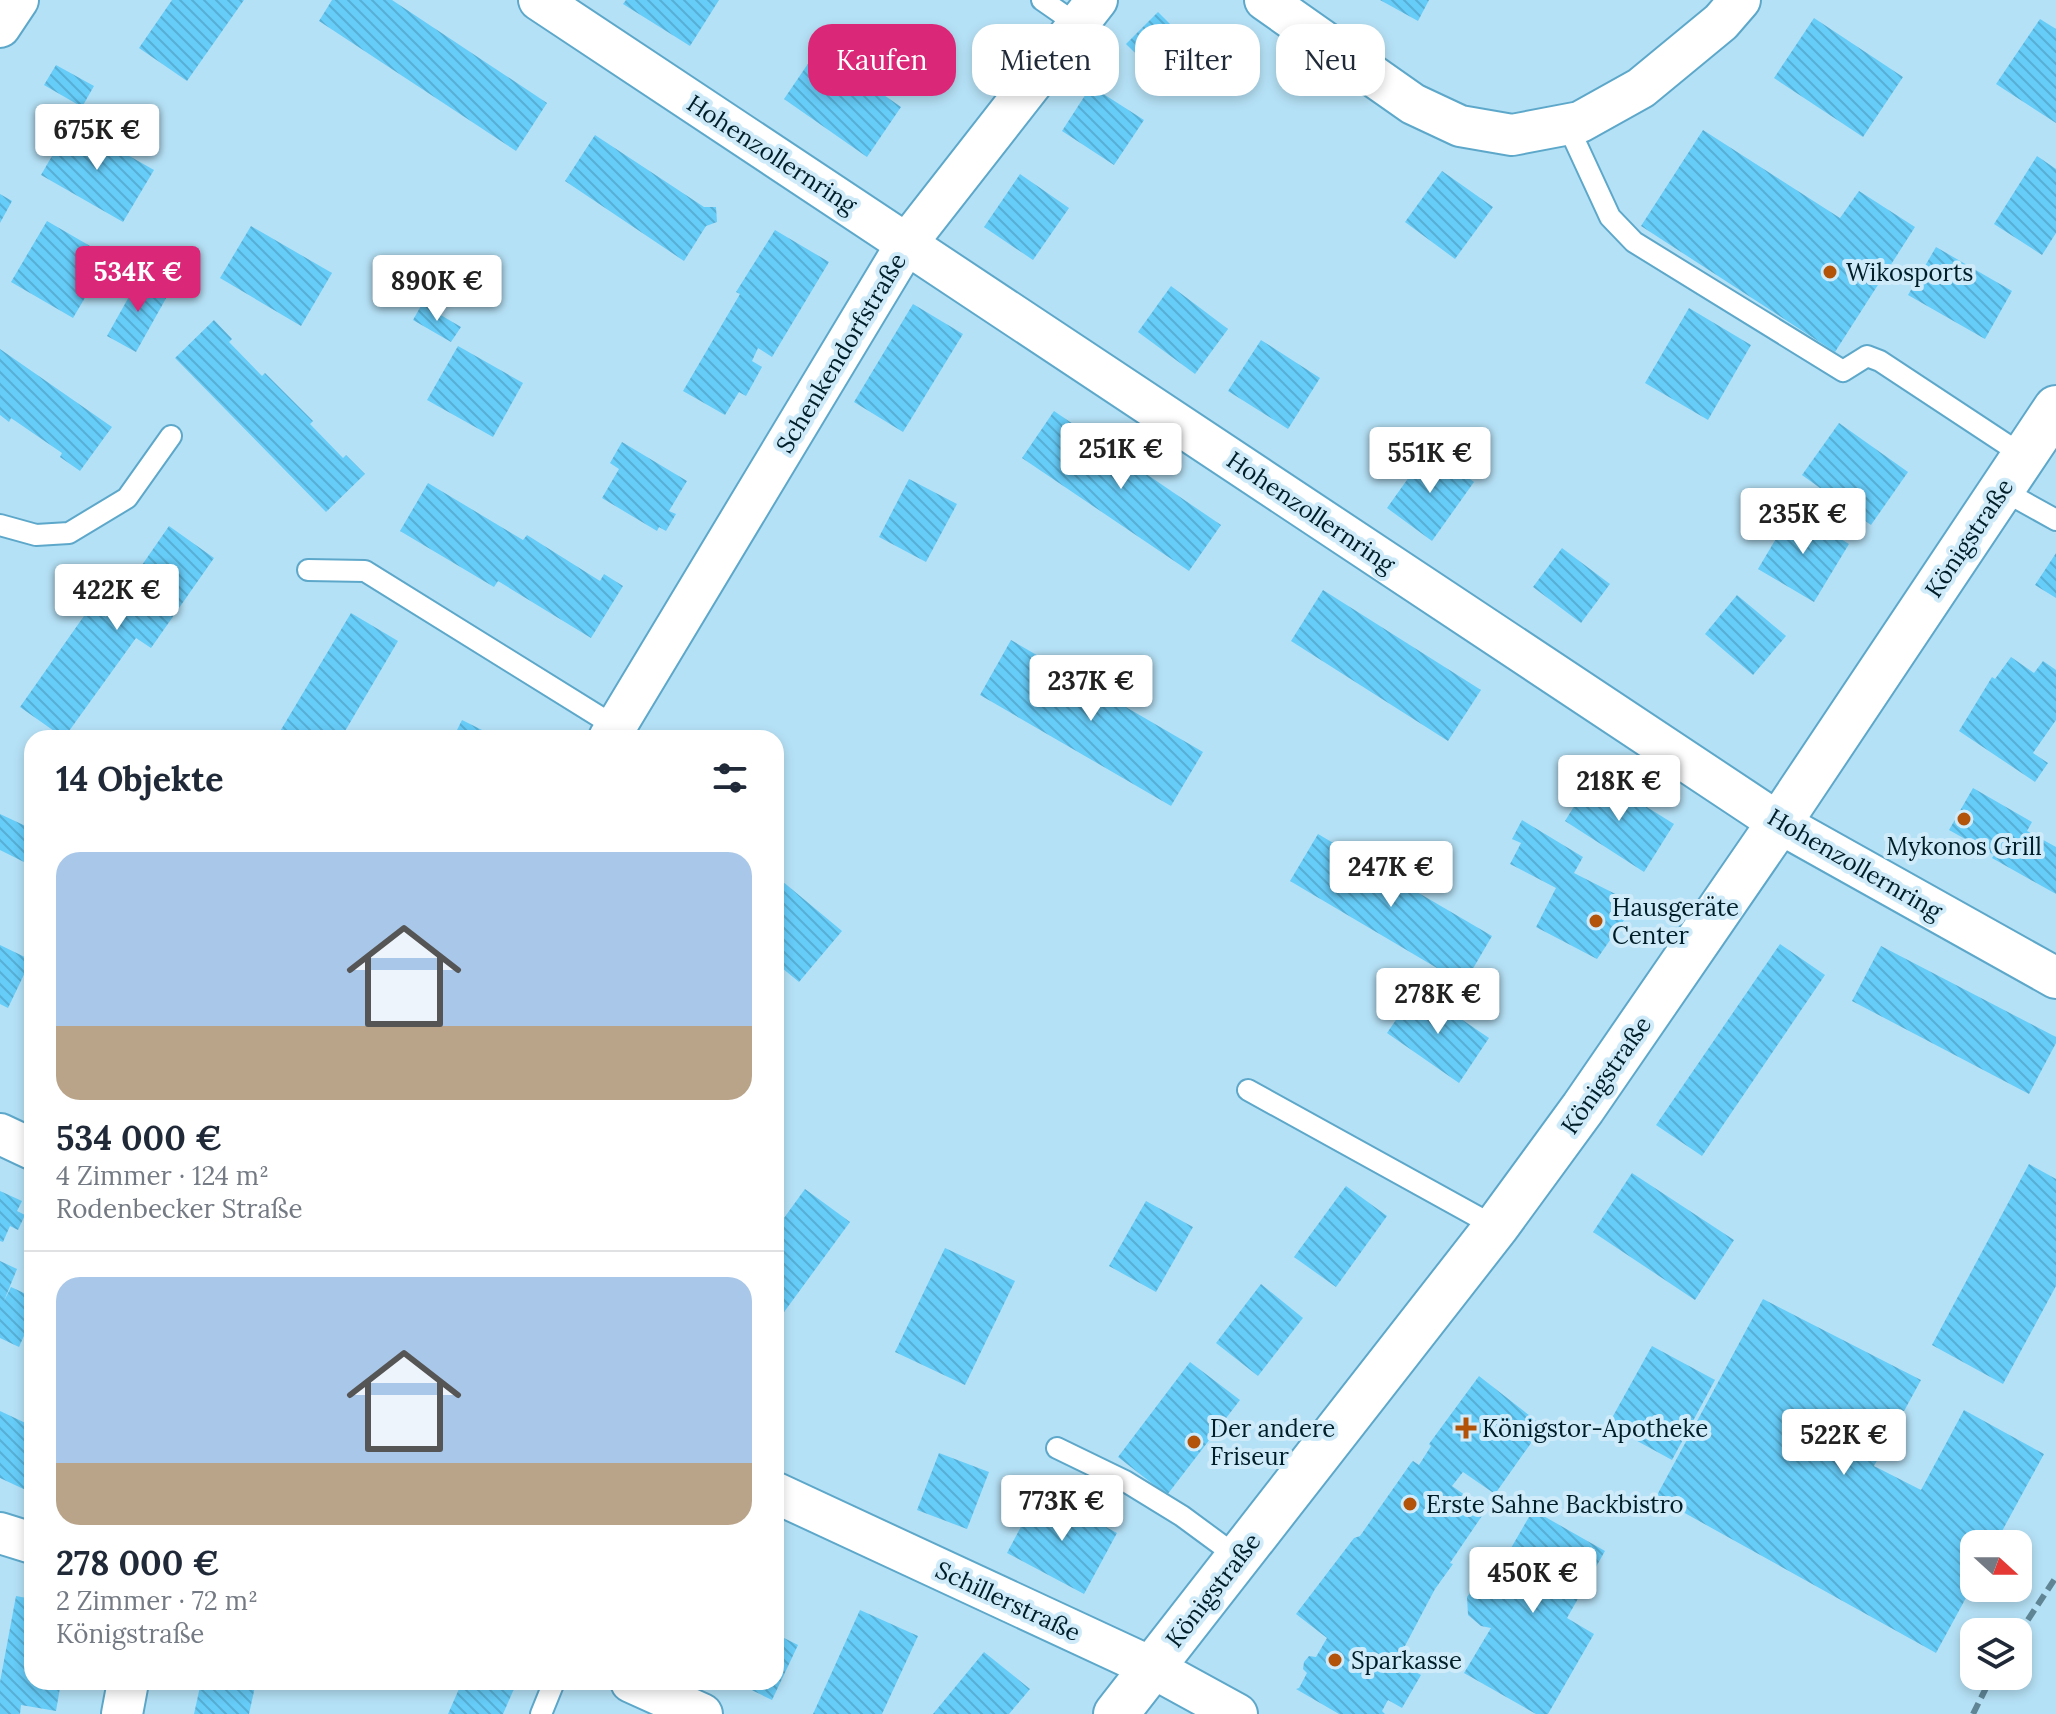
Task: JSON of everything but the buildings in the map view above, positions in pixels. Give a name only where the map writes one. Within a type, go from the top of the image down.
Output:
[{"type":"main road","name":"Königstraße","points":[[1116,1714],[1496,1227],[1583,1108],[1779,823],[2056,408]]},
{"type":"street","points":[[0,27],[18,0]]},
{"type":"street","name":"Hohenzollernring","points":[[539,0],[1779,823],[2056,978]]},
{"type":"street","points":[[1265,0],[1413,104],[1460,126],[1512,135],[1580,122],[1641,88],[1721,22],[1740,0]]},
{"type":"street","name":"Schenkendorfstraße","points":[[614,730],[907,243],[1088,12]]},
{"type":"street","points":[[0,1134],[24,1145]]},
{"type":"street","name":"Schillerstraße","points":[[784,1497],[1153,1668],[1237,1714]]},
{"type":"street","points":[[0,1533],[24,1540]]},
{"type":"street","points":[[122,1714],[126,1690]]},
{"type":"street","points":[[649,1690],[702,1714]]},
{"type":"lane","points":[[1042,0],[1088,12]]},
{"type":"lane","points":[[1567,124],[1610,217],[1634,242],[1843,371],[1867,356],[1880,361],[2013,473],[2056,520]]},
{"type":"lane","points":[[0,525],[36,535],[69,533],[127,498],[171,436]]},
{"type":"lane","name":"Schenkendorfstraße","points":[[308,570],[365,571],[607,730]]},
{"type":"lane","points":[[1248,1090],[1496,1227]]},
{"type":"lane","points":[[1057,1448],[1125,1481],[1182,1516],[1239,1558]]},
{"type":"lane","points":[[541,1714],[551,1690]]},
{"type":"railway","points":[[2029,1618],[2056,1577]]},
{"type":"railway","points":[[1973,1714],[1985,1690]]},
{"type":"place","name":"Wikosports","points":[[1830,272]]},
{"type":"place","name":"Mykonos Grill","points":[[1964,819]]},
{"type":"place","name":"Hausgeräte Center","points":[[1596,921]]},
{"type":"place","name":"Königstor-Apotheke","points":[[1466,1428]]},
{"type":"place","name":"Der andere Friseur","points":[[1194,1442]]},
{"type":"place","name":"Erste Sahne Backbistro","points":[[1410,1504]]},
{"type":"place","name":"Sparkasse","points":[[1335,1660]]}]
